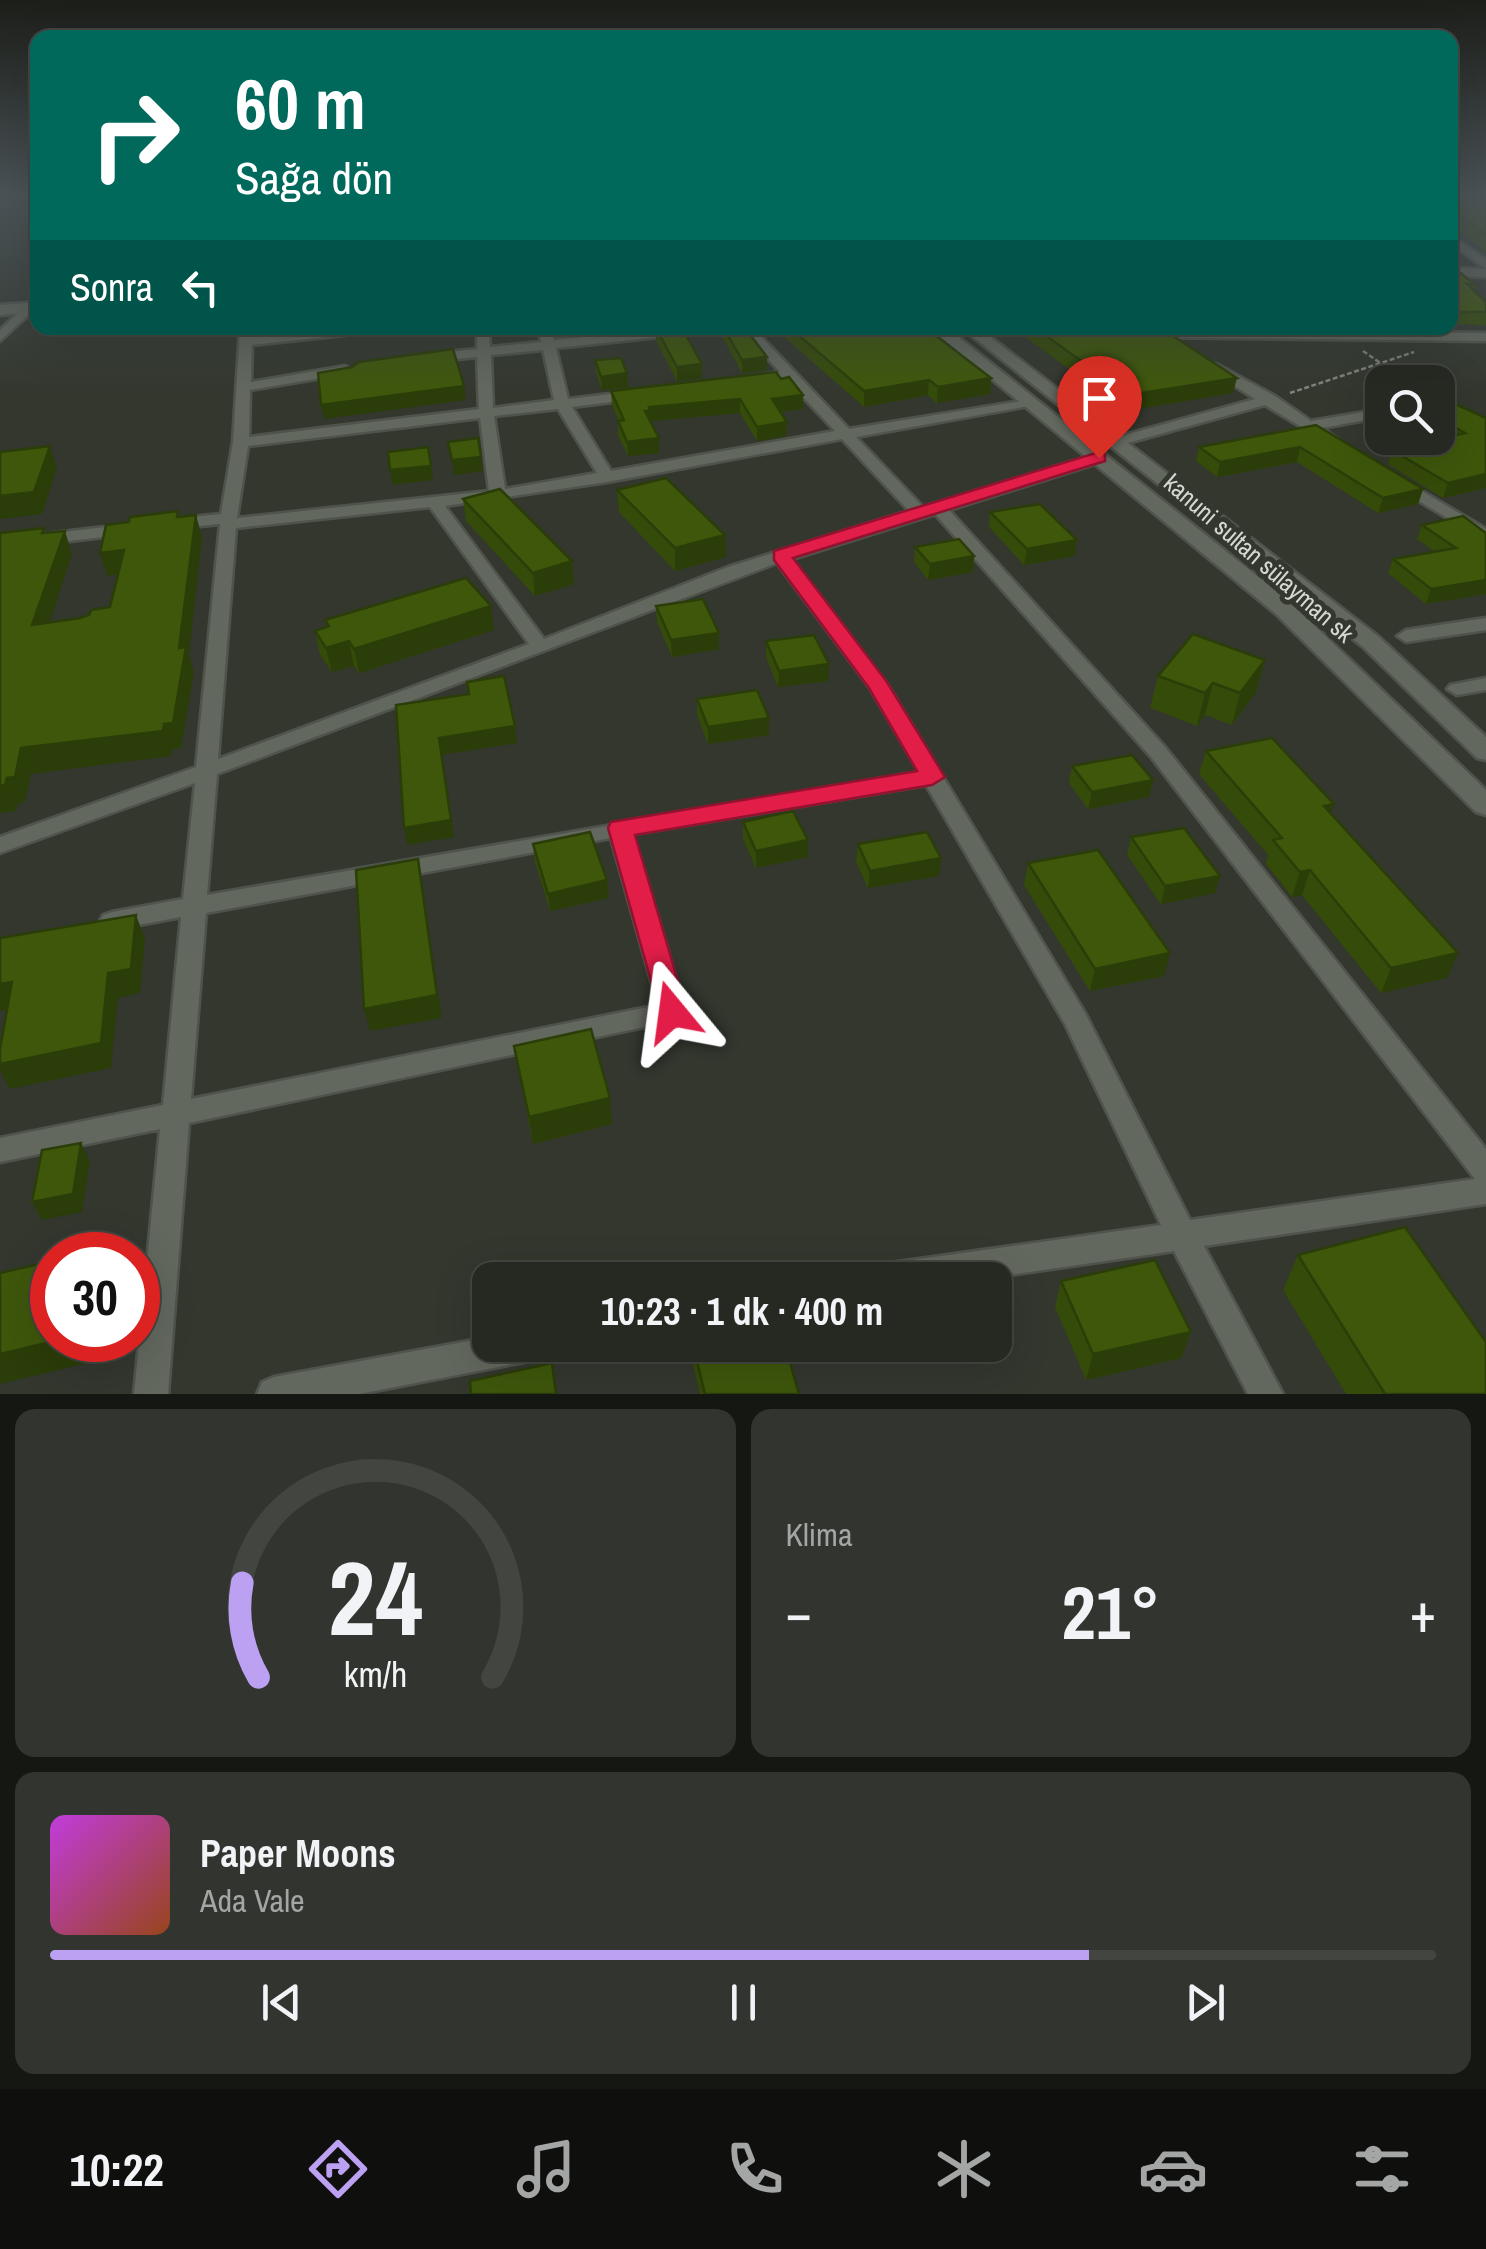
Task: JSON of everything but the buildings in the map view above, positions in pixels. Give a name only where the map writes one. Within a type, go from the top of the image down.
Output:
[{"type":"main road","points":[[1458,271],[1486,269]]},
{"type":"main road","points":[[0,310],[30,305]]},
{"type":"main road","name":"kanuni sultan sülayman sk","points":[[947,335],[1284,609],[1486,806]]},
{"type":"main road","points":[[979,335],[1371,642],[1486,752]]},
{"type":"street","points":[[0,337],[30,309]]},
{"type":"street","points":[[150,1394],[205,772],[229,521],[241,442],[245,335]]},
{"type":"street","points":[[483,335],[486,412],[498,495]]},
{"type":"street","points":[[546,335],[562,404],[607,477]]},
{"type":"street","points":[[420,359],[642,335]]},
{"type":"street","points":[[753,335],[844,432],[927,508],[1158,752],[1486,1171]]},
{"type":"street","points":[[1161,335],[1190,352]]},
{"type":"street","points":[[1429,335],[1486,337]]},
{"type":"street","points":[[1206,362],[1341,446]]},
{"type":"street","points":[[243,387],[368,366]]},
{"type":"street","points":[[736,382],[790,375]]},
{"type":"street","points":[[241,442],[648,394]]},
{"type":"street","points":[[1118,440],[1270,399]]},
{"type":"street","points":[[0,544],[498,495],[1029,402]]},
{"type":"street","points":[[1309,426],[1365,416]]},
{"type":"street","points":[[0,845],[541,648],[780,556],[1099,458]]},
{"type":"street","points":[[1389,476],[1486,536]]},
{"type":"street","points":[[434,502],[541,648]]},
{"type":"street","points":[[780,556],[879,687],[1076,1020],[1182,1236],[1266,1394]]},
{"type":"street","points":[[1406,636],[1486,624]]},
{"type":"street","points":[[1457,689],[1486,684]]},
{"type":"street","points":[[97,924],[620,828],[932,777]]},
{"type":"street","points":[[0,1150],[672,1012],[620,828]]},
{"type":"street","points":[[1002,1262],[1486,1191]]},
{"type":"street","points":[[274,1394],[472,1356]]},
{"type":"path","points":[[1343,335],[1382,365],[1456,337]]},
{"type":"path","points":[[1270,399],[1365,370]]},
{"type":"route","points":[[672,1012],[620,828],[932,777],[879,687],[780,556],[1099,458]]}]
